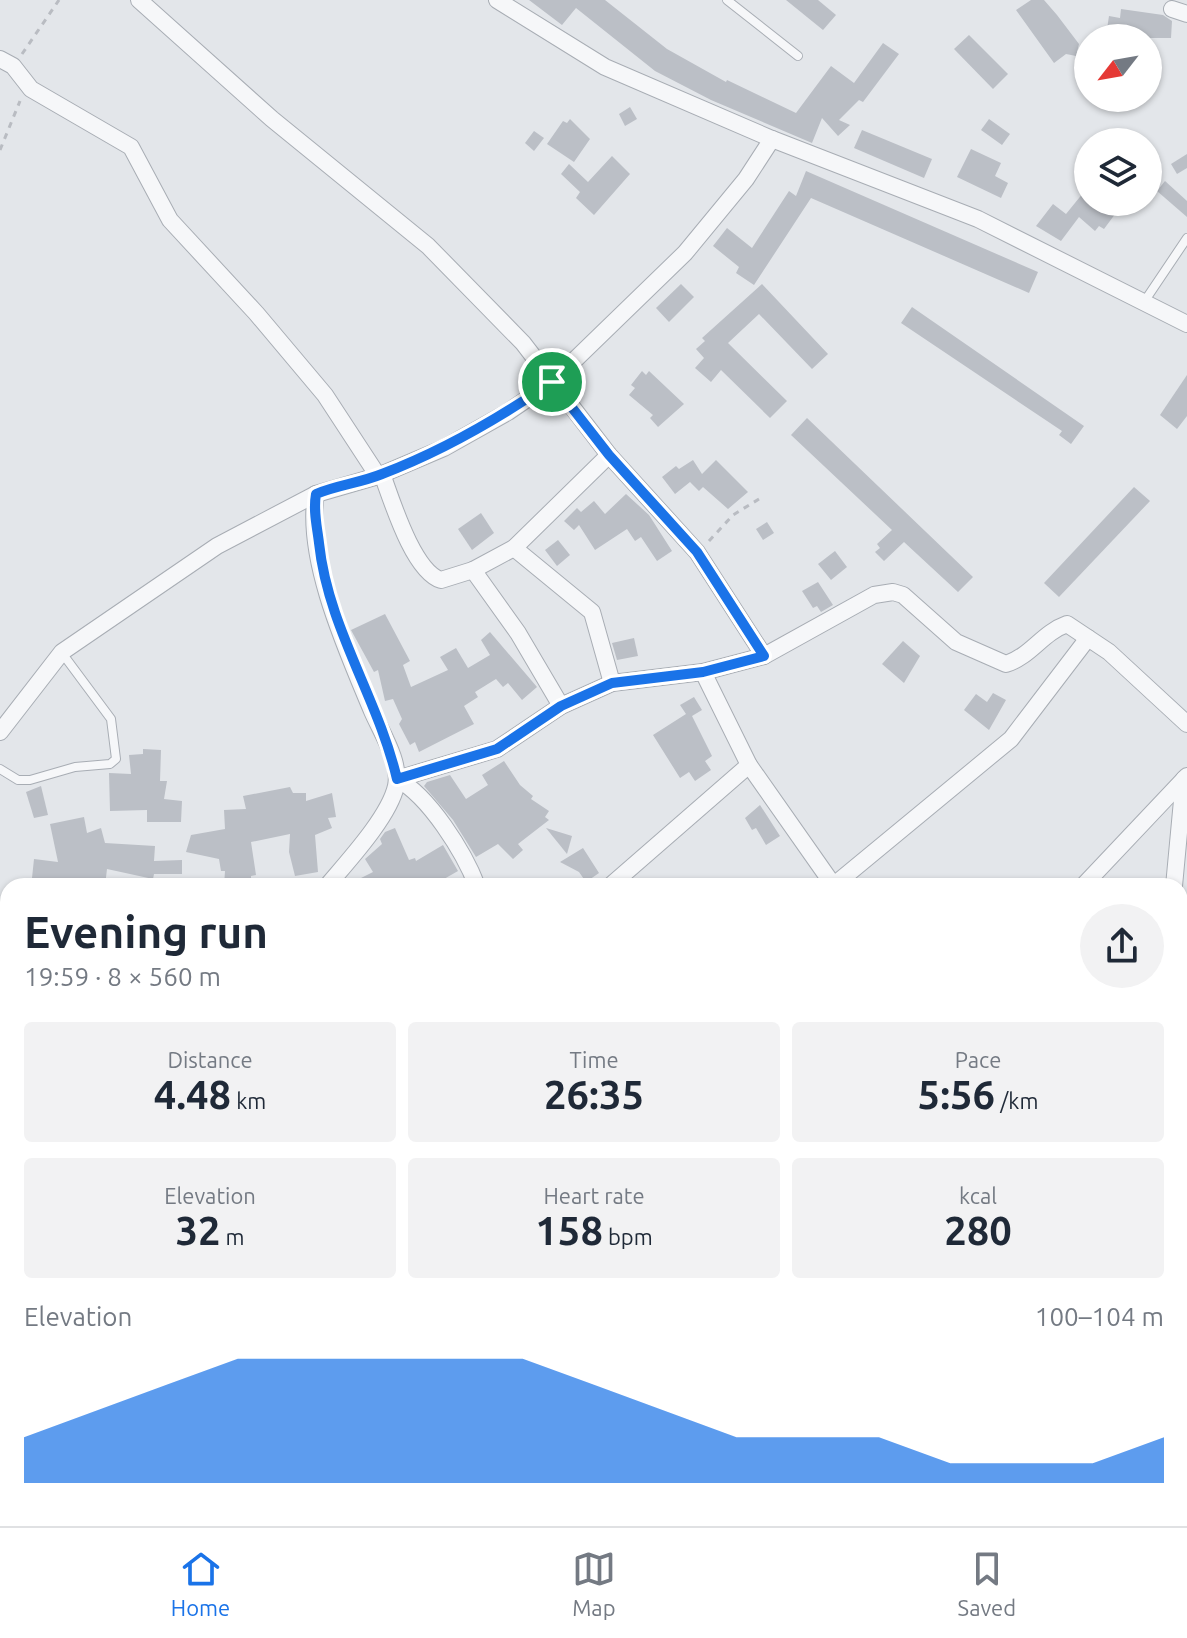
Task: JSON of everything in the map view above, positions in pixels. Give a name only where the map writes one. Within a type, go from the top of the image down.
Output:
[{"type":"street","points":[[139,0],[272,119],[428,246],[523,343],[609,455],[697,552],[764,656]]},
{"type":"street","points":[[497,0],[605,67],[772,139],[978,219],[1187,324]]},
{"type":"street","points":[[0,59],[13,66],[31,89],[131,147],[170,220],[256,313],[325,395],[380,475],[399,521],[428,573],[441,580],[473,570],[514,548],[609,455]]},
{"type":"street","points":[[0,732],[62,652],[217,546],[316,494],[380,475],[444,448],[508,412],[552,382],[685,253],[741,186],[772,139]]},
{"type":"street","points":[[316,494],[314,508],[323,583],[388,746],[397,779],[392,797],[333,878]]},
{"type":"street","points":[[514,548],[592,612],[612,683]]},
{"type":"street","points":[[473,570],[518,633],[561,706]]},
{"type":"street","points":[[397,779],[497,749],[561,706],[612,683],[703,672],[764,656],[874,595],[893,592],[903,595],[956,642],[1006,664],[1022,659],[1051,630],[1067,624],[1109,652],[1187,724]]},
{"type":"street","points":[[844,878],[1011,739],[1088,638]]},
{"type":"street","points":[[703,672],[749,765],[828,878]]},
{"type":"street","points":[[619,878],[749,765]]},
{"type":"street","points":[[1175,878],[1182,841],[1186,778]]},
{"type":"street","points":[[1091,878],[1186,778]]},
{"type":"street","points":[[397,779],[412,787],[446,829],[473,878]]},
{"type":"lane","points":[[727,0],[798,56]]},
{"type":"lane","points":[[1144,302],[1187,238]]},
{"type":"lane","points":[[0,769],[18,780],[30,780],[101,762],[110,764],[116,759],[111,719],[62,652]]},
{"type":"path","points":[[697,552],[733,515],[759,499]]},
{"type":"building","points":[[529,0],[605,0],[667,49],[726,82],[796,113],[831,66],[854,83],[883,43],[899,54],[863,102],[859,100],[839,120],[850,125],[838,136],[822,118],[812,143],[711,100],[655,71],[576,8],[562,25]]},
{"type":"building","points":[[786,0],[818,0],[836,15],[823,30]]},
{"type":"building","points":[[1031,0],[1044,0],[1074,37],[1074,56],[1066,54],[1054,63],[1016,10]]},
{"type":"building","points":[[1121,9],[1163,15],[1172,21],[1171,38],[1162,38],[1162,24],[1108,24],[1109,16],[1120,18]]},
{"type":"building","points":[[969,35],[1008,74],[993,89],[954,49]]},
{"type":"building","points":[[630,107],[637,119],[625,126],[619,114]]},
{"type":"building","points":[[570,119],[590,139],[574,162],[547,144],[563,121],[567,123]]},
{"type":"building","points":[[989,119],[1010,134],[1002,145],[981,130]]},
{"type":"building","points":[[862,130],[932,159],[924,178],[854,148]]},
{"type":"building","points":[[534,131],[544,138],[534,151],[525,143]]},
{"type":"building","points":[[971,149],[1001,163],[995,176],[1008,183],[1001,198],[957,177]]},
{"type":"building","points":[[1187,154],[1187,168],[1177,174],[1171,164]]},
{"type":"building","points":[[612,156],[630,174],[594,215],[576,198],[580,192],[561,174],[569,164],[588,182]]},
{"type":"building","points":[[806,171],[1038,272],[1029,293],[811,198],[754,285],[736,273],[739,267],[713,246],[727,228],[752,248],[789,191],[796,196]]},
{"type":"building","points":[[1165,181],[1187,201],[1187,217],[1162,195]]},
{"type":"building","points":[[1053,204],[1066,214],[1074,204],[1074,216],[1114,216],[1104,229],[1099,226],[1095,231],[1079,217],[1061,241],[1036,226]]},
{"type":"building","points":[[681,284],[694,297],[669,322],[656,308]]},
{"type":"building","points":[[762,284],[828,354],[812,369],[759,314],[728,343],[787,401],[770,418],[721,370],[711,382],[695,368],[704,358],[696,349],[705,341],[702,338]]},
{"type":"building","points":[[912,307],[1084,426],[1071,444],[1059,435],[1062,431],[901,323]]},
{"type":"building","points":[[642,371],[646,375],[649,371],[684,404],[658,427],[650,418],[653,415],[629,395],[635,388],[631,385]]},
{"type":"building","points":[[1187,375],[1187,416],[1177,429],[1160,415]]},
{"type":"building","points":[[807,418],[973,577],[958,592],[904,542],[884,561],[875,552],[880,548],[877,544],[892,530],[791,435]]},
{"type":"building","points":[[693,460],[702,474],[716,460],[748,492],[728,509],[703,487],[699,491],[690,482],[675,494],[662,477],[676,466],[679,469]]},
{"type":"building","points":[[1134,487],[1150,501],[1059,597],[1044,583]]},
{"type":"building","points":[[626,494],[649,515],[672,551],[657,561],[641,537],[635,541],[627,529],[595,550],[579,525],[574,530],[564,521],[577,508],[581,512],[594,501],[605,514]]},
{"type":"building","points":[[481,513],[494,533],[472,550],[458,529]]},
{"type":"building","points":[[767,522],[774,533],[763,540],[756,529]]},
{"type":"building","points":[[558,540],[570,555],[557,566],[545,550]]},
{"type":"building","points":[[835,551],[847,567],[831,580],[818,564]]},
{"type":"building","points":[[818,582],[833,605],[821,612],[817,606],[813,608],[802,591]]},
{"type":"building","points":[[385,614],[410,661],[403,665],[411,687],[448,670],[440,657],[456,648],[468,668],[490,655],[481,640],[490,632],[537,687],[522,700],[508,683],[503,687],[496,679],[475,692],[478,697],[464,706],[474,724],[419,752],[415,742],[410,745],[399,724],[402,719],[393,699],[385,701],[378,670],[374,672],[351,630]]},
{"type":"building","points":[[634,638],[638,656],[617,660],[612,643]]},
{"type":"building","points":[[903,641],[920,656],[904,683],[882,664]]},
{"type":"building","points":[[993,693],[1006,700],[989,730],[964,710],[976,694],[987,702]]},
{"type":"building","points":[[694,697],[702,710],[692,716],[712,756],[705,761],[711,770],[695,781],[689,772],[680,778],[653,735],[686,714],[680,705]]},
{"type":"building","points":[[143,749],[161,750],[160,781],[167,781],[164,799],[182,801],[181,822],[147,822],[147,810],[110,811],[109,773],[131,774],[129,755],[143,754]]},
{"type":"building","points":[[504,761],[520,785],[533,796],[531,799],[549,811],[545,817],[549,820],[518,844],[523,850],[513,859],[498,844],[476,857],[453,820],[424,786],[427,782],[450,775],[466,799],[488,785],[482,775]]},
{"type":"building","points":[[41,786],[48,815],[34,818],[26,792]]},
{"type":"building","points":[[290,787],[293,793],[306,793],[306,801],[332,793],[336,817],[328,818],[332,828],[315,835],[318,872],[295,876],[289,852],[290,834],[251,842],[256,875],[251,878],[225,878],[225,871],[221,871],[219,859],[186,852],[191,835],[225,829],[224,810],[246,809],[243,796]]},
{"type":"building","points":[[760,805],[780,836],[766,845],[756,828],[752,830],[745,818]]},
{"type":"building","points":[[84,817],[87,833],[101,828],[105,843],[155,846],[154,861],[182,860],[182,874],[154,874],[153,878],[148,878],[107,869],[106,878],[32,878],[34,859],[58,862],[50,824]]},
{"type":"building","points":[[395,828],[409,860],[415,858],[416,861],[443,845],[458,871],[446,878],[361,878],[373,872],[365,859],[382,844],[380,839],[385,832]]},
{"type":"building","points":[[546,828],[572,836],[567,854]]},
{"type":"building","points":[[583,848],[599,873],[592,878],[583,878],[579,872],[560,862]]},
{"type":"route","points":[[552,382],[609,455],[697,552],[764,656],[703,672],[612,683],[561,706],[497,749],[397,779],[388,746],[323,583],[314,508],[316,494],[378,476],[444,448],[508,412],[552,382]]}]
